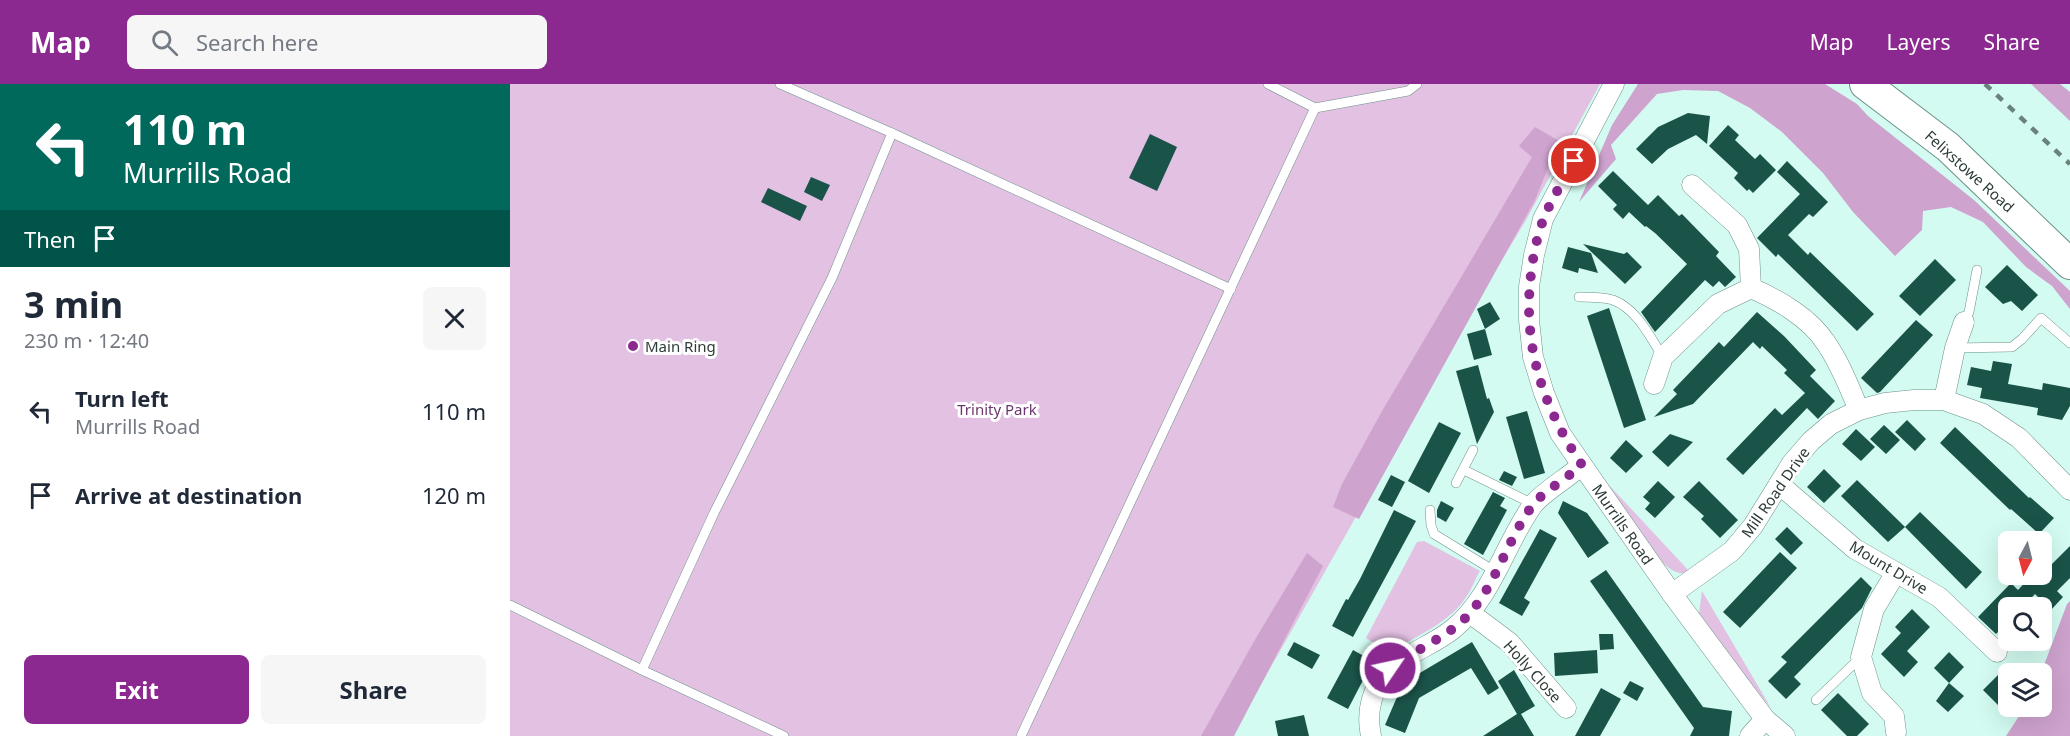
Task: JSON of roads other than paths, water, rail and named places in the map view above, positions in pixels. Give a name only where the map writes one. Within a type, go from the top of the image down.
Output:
[{"type":"main road","name":"Felixstowe Road","points":[[1865,84],[1948,147],[2070,264]]},
{"type":"street","name":"Murrills Road","points":[[1614,84],[1543,219],[1529,287],[1529,320],[1536,366],[1560,433],[1672,594],[1765,719],[1785,736]]},
{"type":"street","points":[[1692,185],[1737,225],[1749,249],[1751,288]]},
{"type":"street","points":[[1654,384],[1663,357],[1718,304],[1751,288],[1776,299],[1799,315],[1825,341],[1843,373],[1859,410]]},
{"type":"street","points":[[1944,400],[1955,348],[1964,322]]},
{"type":"street","name":"Mill Road Drive","points":[[1672,594],[1732,551],[1753,526],[1792,463],[1811,441],[1831,424],[1859,410],[1885,403],[1944,400],[1983,414],[2019,438],[2070,490]]},
{"type":"street","points":[[1371,736],[1370,704],[1378,684],[1390,668],[1451,630],[1470,613],[1496,572],[1533,504],[1582,465]]},
{"type":"street","name":"Mount Drive","points":[[1779,484],[1855,549],[1895,574],[1939,597],[1997,652]]},
{"type":"street","points":[[1895,574],[1874,609],[1860,657],[1872,693],[1894,716],[1898,734]]},
{"type":"street","name":"Holly Close","points":[[1470,613],[1510,643],[1566,708]]},
{"type":"street","points":[[1750,736],[1765,719]]},
{"type":"lane","points":[[780,84],[1231,289]]},
{"type":"lane","points":[[1268,84],[1315,108],[1408,91],[1417,84]]},
{"type":"lane","points":[[1021,736],[1315,108]]},
{"type":"lane","points":[[642,670],[714,513],[832,278],[892,133]]},
{"type":"lane","points":[[1964,322],[1969,312],[1977,270]]},
{"type":"lane","points":[[1579,297],[1611,300],[1621,304],[1633,314],[1663,357]]},
{"type":"lane","points":[[1955,348],[2012,347],[2041,318],[2070,343]]},
{"type":"lane","points":[[1456,483],[1473,450]]},
{"type":"lane","points":[[1464,470],[1533,504]]},
{"type":"lane","points":[[1430,510],[1434,534],[1496,572]]},
{"type":"lane","points":[[510,605],[784,736]]},
{"type":"lane","points":[[1816,700],[1860,657]]},
{"type":"railway","points":[[1985,84],[2070,164]]},
{"type":"place","name":"Main Ring","points":[[633,346]]},
{"type":"park label","name":"Trinity Park","points":[[997,409]]}]
